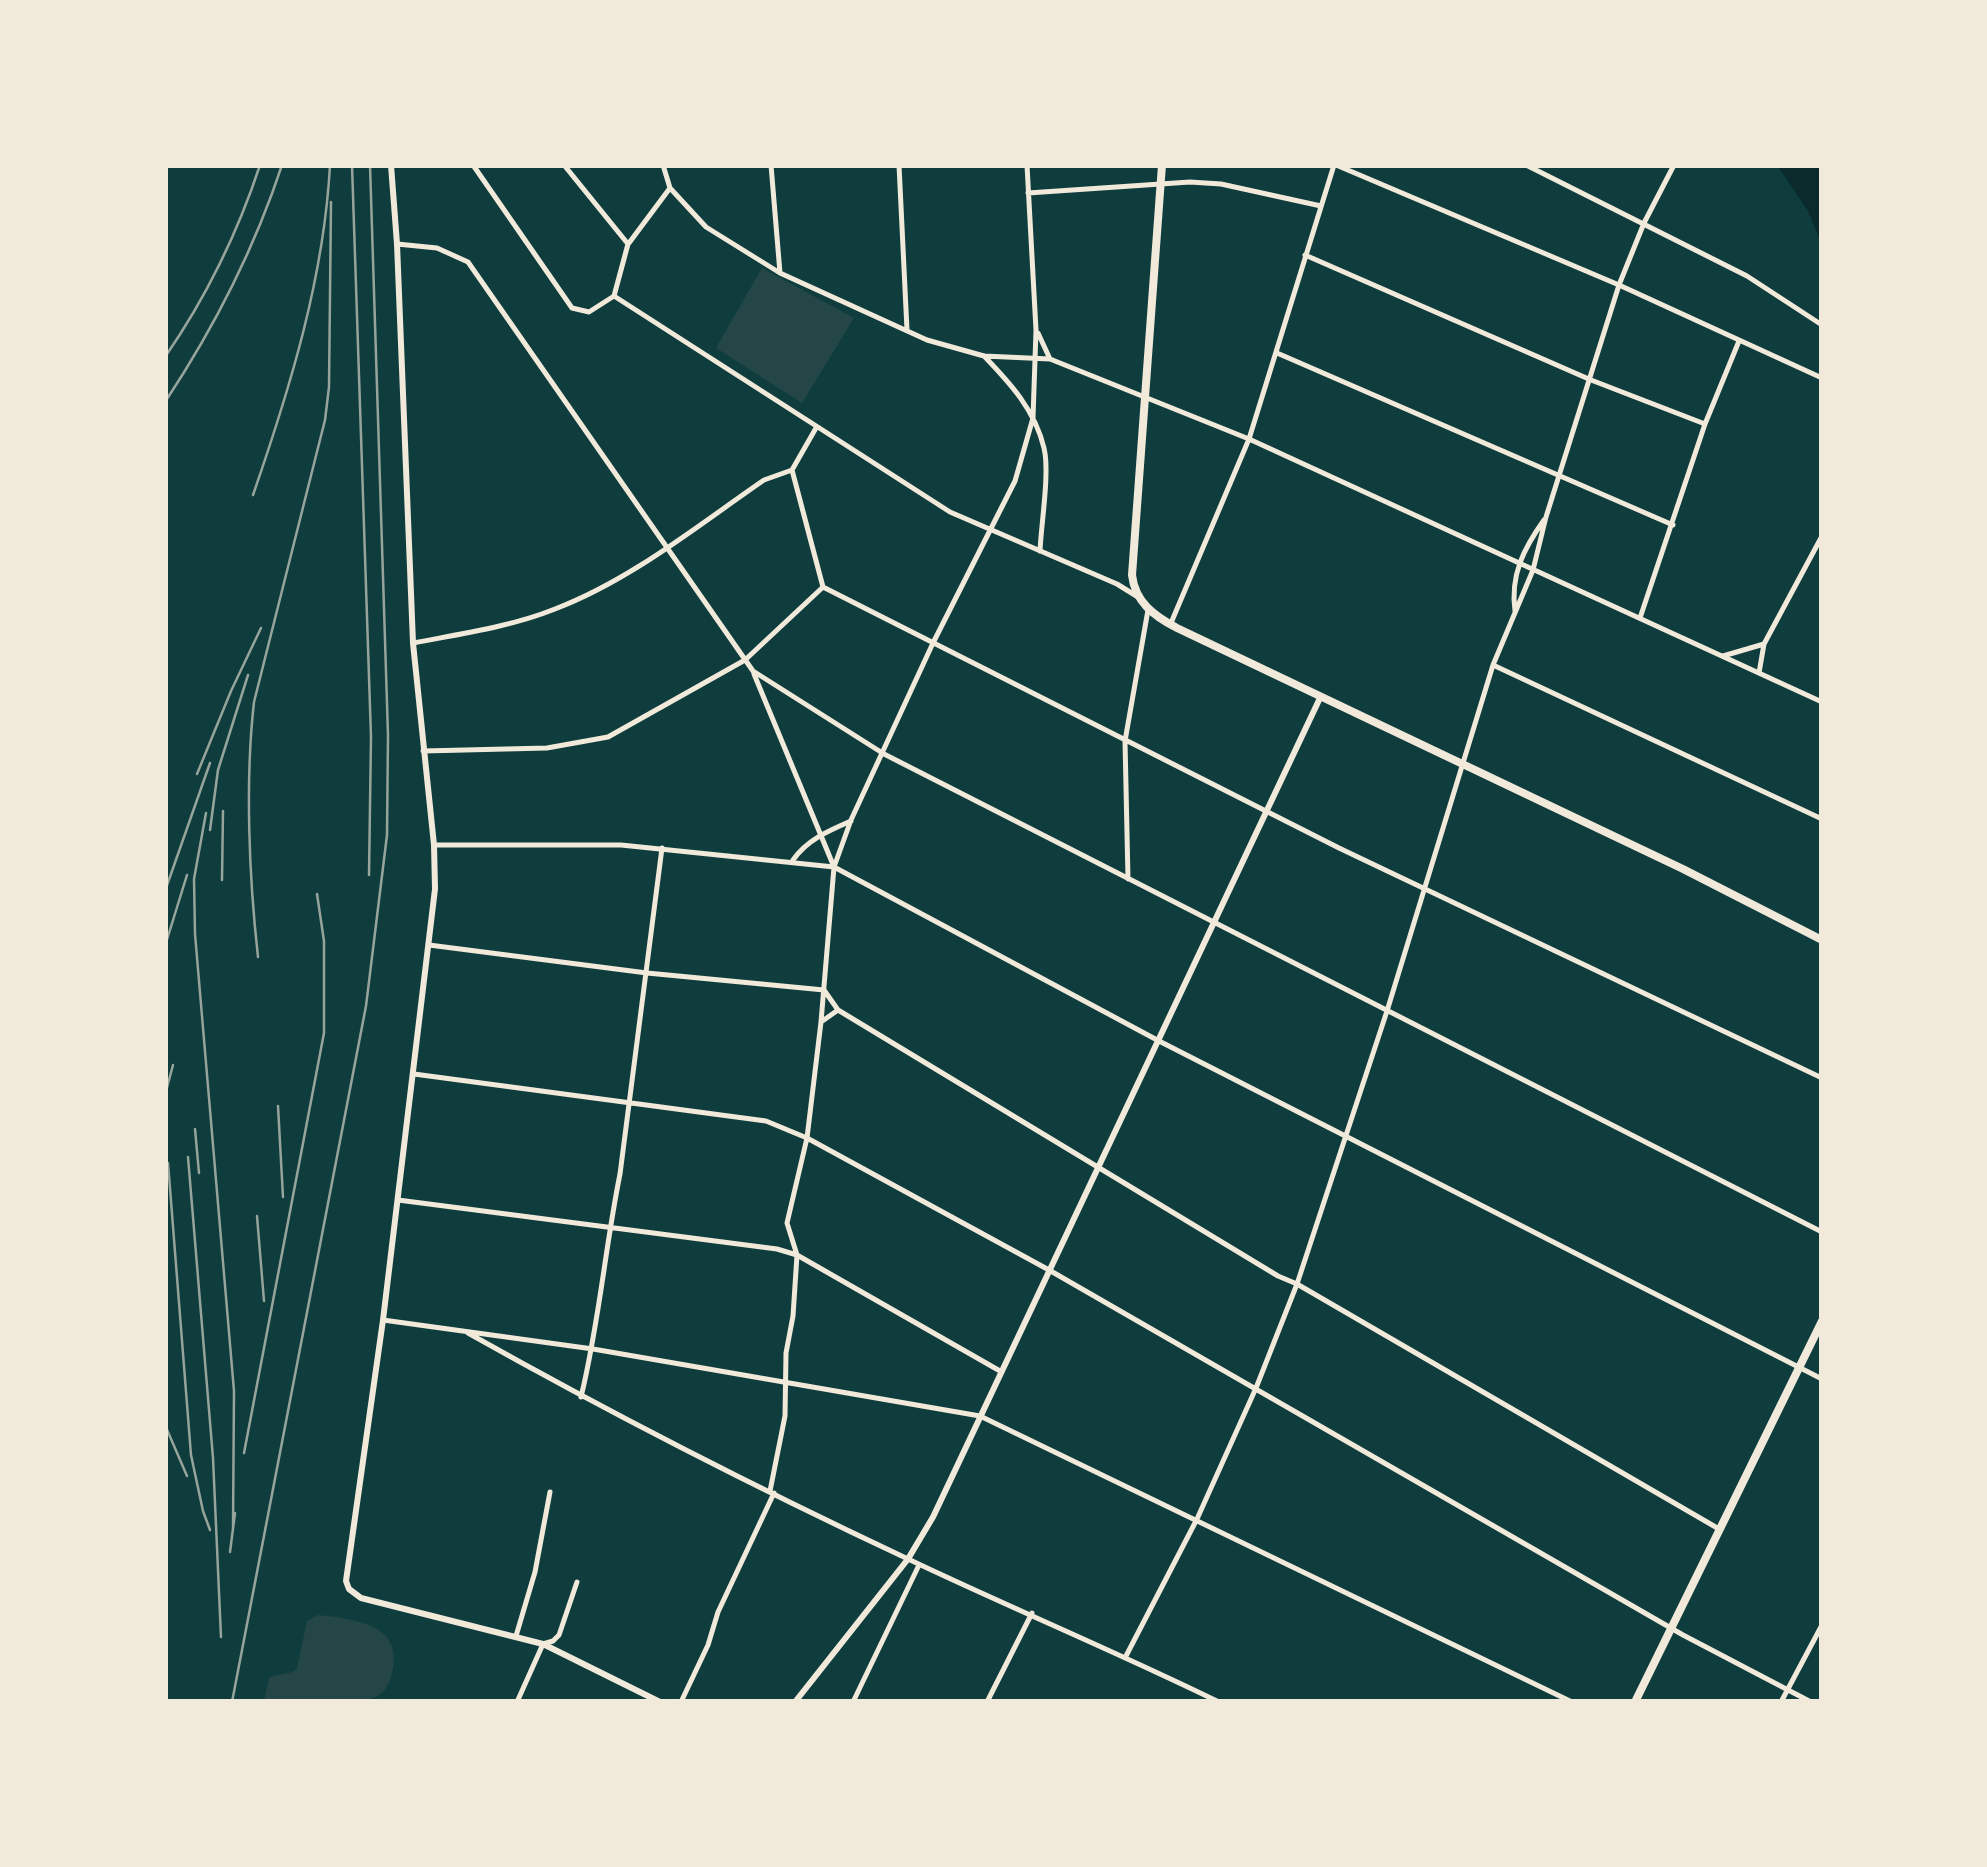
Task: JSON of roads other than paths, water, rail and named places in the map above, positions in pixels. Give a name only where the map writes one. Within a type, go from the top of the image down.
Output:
[{"type":"main road","points":[[1162,165],[1132,575],[1138,597],[1148,610],[1320,698],[1822,940]]},
{"type":"main road","points":[[1635,1702],[1822,1321]]},
{"type":"street","points":[[391,165],[413,642],[435,889],[383,1320],[346,1570],[349,1589],[370,1600],[542,1644],[660,1702]]},
{"type":"street","points":[[473,165],[572,308],[589,312],[614,296],[628,244],[670,188]]},
{"type":"street","points":[[564,165],[628,244]]},
{"type":"street","points":[[663,165],[670,188],[706,227],[780,273],[927,340],[984,356],[1050,359],[1249,439],[1822,702]]},
{"type":"street","points":[[771,165],[780,273]]},
{"type":"street","points":[[898,165],[907,330]]},
{"type":"street","points":[[681,1702],[772,1492],[785,1416],[786,1353],[794,1316],[796,1255],[787,1223],[807,1138],[834,867],[934,643],[1015,480],[1034,418],[1036,330],[1027,165]]},
{"type":"street","points":[[1170,624],[1249,439],[1335,165],[1619,285],[1822,378]]},
{"type":"street","points":[[1526,165],[1748,276],[1822,324]]},
{"type":"street","points":[[1126,1656],[1197,1519],[1297,1284],[1426,888],[1461,764],[1494,665],[1533,570],[1619,285],[1644,223],[1674,165]]},
{"type":"street","points":[[1028,192],[1221,184],[1321,206]]},
{"type":"street","points":[[397,244],[437,248],[468,262],[753,671],[834,867]]},
{"type":"street","points":[[1305,255],[1591,380],[1705,424]]},
{"type":"street","points":[[614,296],[950,512],[1117,584],[1138,597]]},
{"type":"street","points":[[1036,330],[1050,359]]},
{"type":"street","points":[[1640,618],[1705,424],[1739,341]]},
{"type":"street","points":[[1277,352],[1673,525]]},
{"type":"street","points":[[984,356],[1016,390],[1034,418],[1045,451],[1040,551]]},
{"type":"street","points":[[413,642],[516,622],[554,610],[608,585],[764,480],[792,470],[816,428]]},
{"type":"street","points":[[792,470],[823,587],[1125,741],[1822,1078]]},
{"type":"street","points":[[1515,613],[1512,590],[1518,563],[1546,517]]},
{"type":"street","points":[[1759,673],[1764,644],[1822,536]]},
{"type":"street","points":[[1117,584],[1132,575]]},
{"type":"street","points":[[422,752],[547,748],[608,736],[745,660],[823,587]]},
{"type":"street","points":[[1128,879],[1125,741],[1148,610]]},
{"type":"street","points":[[1723,656],[1764,644]]},
{"type":"street","points":[[1494,665],[1822,818]]},
{"type":"street","points":[[753,671],[884,754],[1822,1232]]},
{"type":"street","points":[[795,1702],[908,1559],[933,1517],[1320,698]]},
{"type":"street","points":[[792,860],[823,833],[852,820]]},
{"type":"street","points":[[434,845],[662,848],[834,867],[1159,1041],[1822,1379]]},
{"type":"street","points":[[582,1397],[620,1174],[662,848]]},
{"type":"street","points":[[429,945],[824,990],[838,1010],[1098,1169],[1719,1529]]},
{"type":"street","points":[[821,1022],[838,1010]]},
{"type":"street","points":[[413,1074],[766,1121],[807,1138],[1049,1270],[1672,1629],[1811,1702]]},
{"type":"street","points":[[398,1200],[777,1249],[796,1255],[1000,1370]]},
{"type":"street","points":[[383,1320],[593,1349],[980,1416],[1572,1702]]},
{"type":"street","points":[[466,1331],[582,1397],[908,1559],[1220,1702]]},
{"type":"street","points":[[516,1636],[535,1572],[550,1492]]},
{"type":"street","points":[[853,1702],[919,1564]]},
{"type":"street","points":[[542,1644],[559,1635],[577,1582]]},
{"type":"street","points":[[988,1702],[1032,1613]]},
{"type":"street","points":[[1781,1702],[1822,1625]]},
{"type":"street","points":[[517,1702],[542,1644]]},
{"type":"railway","points":[[165,357],[219,264],[260,165]]},
{"type":"railway","points":[[165,402],[231,288],[282,165]]},
{"type":"railway","points":[[253,495],[280,414],[313,291],[330,165]]},
{"type":"railway","points":[[352,165],[371,737],[369,875]]},
{"type":"railway","points":[[232,1702],[366,1006],[387,835],[388,735],[370,165]]},
{"type":"railway","points":[[258,957],[249,829],[254,702],[325,420],[329,387],[331,202]]},
{"type":"railway","points":[[197,774],[261,628]]},
{"type":"railway","points":[[210,830],[218,770],[248,675]]},
{"type":"railway","points":[[165,891],[210,763]]},
{"type":"railway","points":[[222,880],[223,811]]},
{"type":"railway","points":[[206,813],[194,879],[195,934],[234,1391],[233,1527]]},
{"type":"railway","points":[[165,946],[187,875]]},
{"type":"railway","points":[[244,1453],[324,1033],[324,941],[317,894]]},
{"type":"railway","points":[[165,1095],[173,1065]]},
{"type":"railway","points":[[278,1106],[283,1197]]},
{"type":"railway","points":[[195,1129],[199,1173]]},
{"type":"railway","points":[[188,1157],[213,1458],[221,1637]]},
{"type":"railway","points":[[168,1163],[191,1455],[210,1530]]},
{"type":"railway","points":[[257,1216],[264,1301]]},
{"type":"railway","points":[[165,1425],[187,1476]]},
{"type":"railway","points":[[230,1552],[235,1513]]}]
